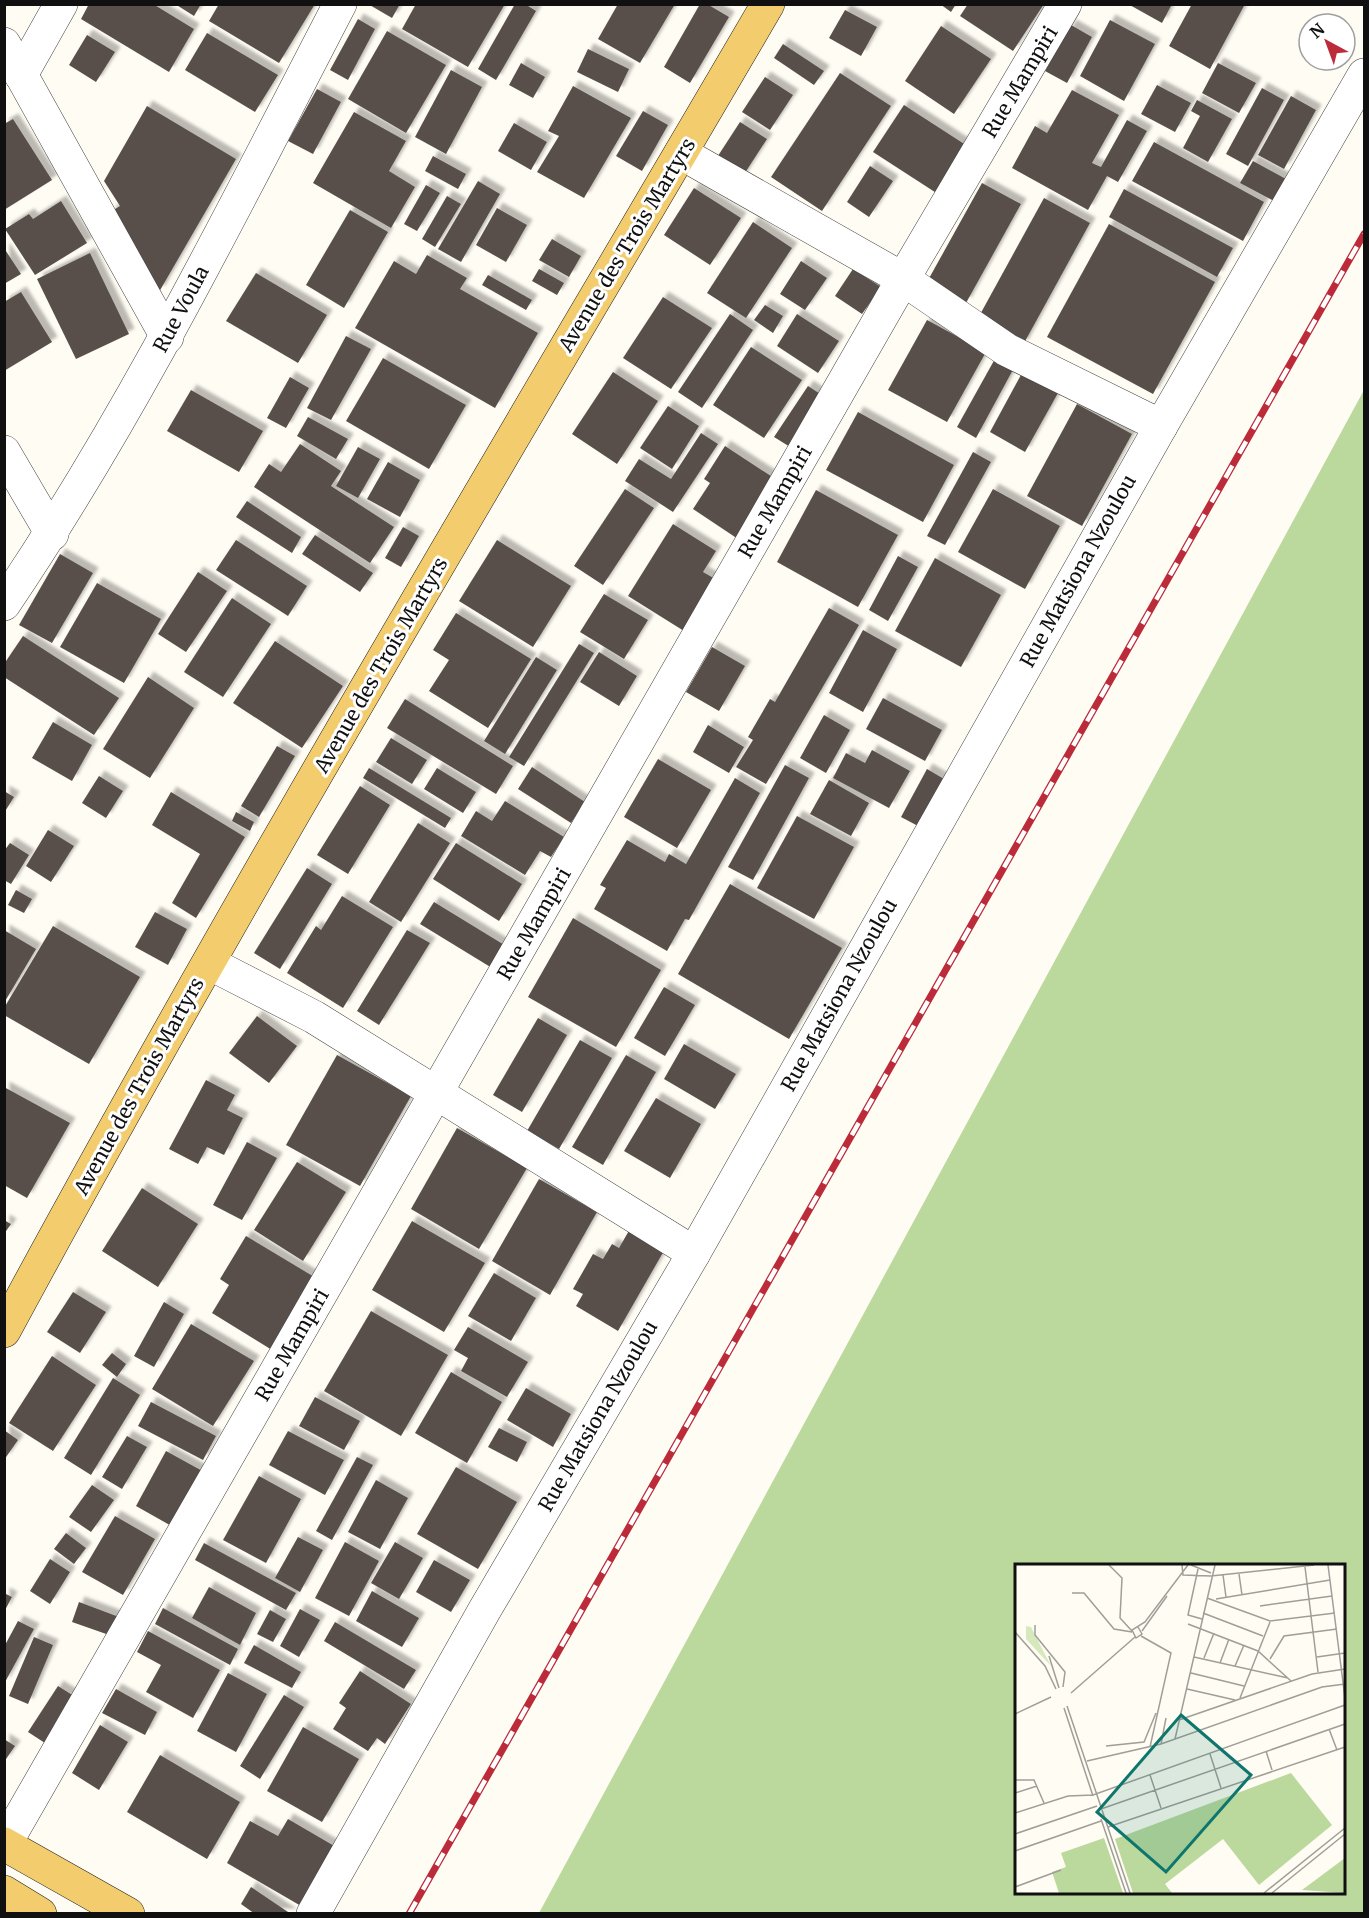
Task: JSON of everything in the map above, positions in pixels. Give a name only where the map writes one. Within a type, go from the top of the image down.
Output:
[{"type":"main road","name":"Avenue des Trois Martyrs","points":[[4,1331],[74,1201],[424,589],[768,4]]},
{"type":"main road","points":[[5,1844],[128,1914]]},
{"type":"main road","points":[[4,1892],[40,1914]]},
{"type":"street","points":[[21,75],[61,4]]},
{"type":"street","name":"Rue Voula","points":[[4,604],[51,534],[167,337],[340,4]]},
{"type":"street","name":"Rue Mampiri","points":[[5,1844],[903,279],[1065,4]]},
{"type":"street","points":[[4,44],[167,337]]},
{"type":"street","name":"Rue Matsiona Nzoulou","points":[[313,1914],[483,1611],[694,1253],[1161,426],[1365,75]]},
{"type":"street","points":[[681,153],[903,279],[1007,350],[1161,426]]},
{"type":"street","points":[[4,452],[51,534]]},
{"type":"street","points":[[209,963],[314,1017],[694,1253]]},
{"type":"green space","points":[[1364,390],[1364,1913],[539,1913]]},
{"type":"building","points":[[89,4],[153,4],[194,29],[169,72],[81,19]]},
{"type":"building","points":[[175,4],[201,4],[194,16]]},
{"type":"building","points":[[219,4],[315,4],[279,63],[209,21]]},
{"type":"building","points":[[368,4],[400,4],[392,18]]},
{"type":"building","points":[[416,4],[505,4],[468,67],[402,29]]},
{"type":"building","points":[[515,4],[525,4],[536,11],[496,80],[478,69]]},
{"type":"building","points":[[618,4],[675,4],[640,63],[598,39]]},
{"type":"building","points":[[700,4],[707,4],[729,17],[690,83],[664,67]]},
{"type":"building","points":[[940,4],[956,4],[951,12]]},
{"type":"building","points":[[968,4],[1044,4],[1013,51],[960,16]]},
{"type":"building","points":[[1128,4],[1172,4],[1162,23]]},
{"type":"building","points":[[1192,4],[1245,4],[1210,69],[1169,46]]},
{"type":"building","points":[[845,10],[877,27],[861,56],[829,38]]},
{"type":"building","points":[[358,19],[375,29],[348,80],[330,70]]},
{"type":"building","points":[[1110,20],[1155,44],[1124,101],[1080,76]]},
{"type":"building","points":[[1071,25],[1092,37],[1067,83],[1045,71]]},
{"type":"building","points":[[941,26],[991,59],[954,114],[905,81]]},
{"type":"building","points":[[387,31],[446,65],[406,133],[348,99]]},
{"type":"building","points":[[207,33],[278,75],[255,112],[185,70]]},
{"type":"building","points":[[87,35],[115,52],[96,82],[69,65]]},
{"type":"building","points":[[783,44],[824,71],[814,85],[774,58]]},
{"type":"building","points":[[588,49],[629,69],[618,92],[577,72]]},
{"type":"building","points":[[521,63],[545,77],[533,98],[509,85]]},
{"type":"building","points":[[1218,63],[1256,83],[1239,113],[1202,93]]},
{"type":"building","points":[[451,70],[482,87],[446,154],[415,137]]},
{"type":"building","points":[[840,73],[891,106],[822,211],[771,177]]},
{"type":"building","points":[[765,77],[793,95],[770,130],[742,112]]},
{"type":"building","points":[[1157,85],[1191,103],[1175,132],[1141,114]]},
{"type":"building","points":[[573,86],[631,118],[584,198],[537,172],[559,136],[548,131]]},
{"type":"building","points":[[1262,88],[1284,100],[1248,166],[1226,154]]},
{"type":"building","points":[[317,89],[341,102],[313,154],[288,141]]},
{"type":"building","points":[[1072,90],[1119,115],[1092,163],[1101,167],[1127,120],[1147,131],[1118,182],[1107,176],[1088,210],[1012,168],[1035,126],[1047,133]]},
{"type":"building","points":[[1291,96],[1316,110],[1284,169],[1258,155]]},
{"type":"building","points":[[1197,100],[1232,119],[1208,162],[1183,148],[1200,116],[1191,111]]},
{"type":"building","points":[[904,105],[972,149],[941,196],[873,152]]},
{"type":"building","points":[[147,106],[236,159],[159,292],[110,212],[120,206],[104,181]]},
{"type":"building","points":[[643,111],[668,125],[642,171],[616,156]]},
{"type":"building","points":[[354,112],[406,141],[389,171],[415,187],[391,228],[313,183]]},
{"type":"building","points":[[13,119],[52,180],[4,210],[4,124]]},
{"type":"building","points":[[740,122],[767,139],[741,179],[714,162]]},
{"type":"building","points":[[514,123],[547,142],[531,170],[498,151]]},
{"type":"building","points":[[1154,142],[1264,202],[1243,241],[1132,181]]},
{"type":"building","points":[[433,156],[466,174],[458,189],[425,171]]},
{"type":"building","points":[[1253,161],[1286,179],[1274,201],[1240,183]]},
{"type":"building","points":[[870,166],[893,181],[869,217],[847,202]]},
{"type":"building","points":[[478,181],[500,194],[461,262],[438,249]]},
{"type":"building","points":[[982,183],[1021,204],[966,303],[927,282]]},
{"type":"building","points":[[426,185],[440,193],[417,231],[404,224]]},
{"type":"building","points":[[694,188],[741,218],[710,265],[664,235]]},
{"type":"building","points":[[1124,189],[1233,248],[1217,277],[1109,217]]},
{"type":"building","points":[[447,196],[461,204],[435,247],[422,239]]},
{"type":"building","points":[[1044,198],[1090,223],[1023,345],[977,320]]},
{"type":"building","points":[[61,201],[87,243],[35,275],[5,229],[29,214],[33,219]]},
{"type":"building","points":[[497,208],[527,225],[506,262],[476,245]]},
{"type":"building","points":[[350,210],[388,232],[344,308],[306,285]]},
{"type":"building","points":[[753,222],[792,248],[746,318],[707,293]]},
{"type":"building","points":[[1109,224],[1215,282],[1153,394],[1047,337]]},
{"type":"building","points":[[552,239],[581,256],[569,277],[539,260]]},
{"type":"building","points":[[4,248],[21,274],[4,284]]},
{"type":"building","points":[[90,253],[129,334],[76,359],[37,279]]},
{"type":"building","points":[[427,255],[467,278],[460,289],[538,333],[495,408],[355,328],[394,261],[416,274]]},
{"type":"building","points":[[801,261],[827,278],[805,310],[780,294]]},
{"type":"building","points":[[539,269],[564,283],[557,295],[532,281]]},
{"type":"building","points":[[853,269],[881,287],[862,314],[835,296]]},
{"type":"building","points":[[256,273],[327,315],[298,363],[226,321]]},
{"type":"building","points":[[488,275],[532,300],[526,310],[482,285]]},
{"type":"building","points":[[21,292],[52,342],[4,371],[4,302]]},
{"type":"building","points":[[663,297],[712,328],[671,389],[623,358]]},
{"type":"building","points":[[765,305],[783,316],[773,333],[754,320]]},
{"type":"building","points":[[730,314],[753,330],[702,408],[678,392]]},
{"type":"building","points":[[797,314],[839,341],[818,373],[777,346]]},
{"type":"building","points":[[927,320],[986,352],[947,422],[888,390]]},
{"type":"building","points":[[346,336],[371,349],[331,420],[307,408]]},
{"type":"building","points":[[751,347],[802,380],[764,438],[713,405]]},
{"type":"building","points":[[996,357],[1015,366],[976,438],[957,427]]},
{"type":"building","points":[[383,358],[466,405],[429,469],[346,421]]},
{"type":"building","points":[[613,372],[658,401],[617,464],[572,434]]},
{"type":"building","points":[[1022,373],[1058,393],[1025,452],[990,432]]},
{"type":"building","points":[[290,377],[309,388],[286,428],[267,418]]},
{"type":"building","points":[[808,386],[828,399],[795,450],[774,437]]},
{"type":"building","points":[[191,390],[263,431],[239,472],[167,431]]},
{"type":"building","points":[[1077,404],[1132,434],[1082,526],[1027,496]]},
{"type":"building","points":[[668,406],[699,426],[672,469],[640,448]]},
{"type":"building","points":[[858,412],[954,465],[923,522],[826,470]]},
{"type":"building","points":[[308,417],[348,439],[336,459],[297,436]]},
{"type":"building","points":[[701,433],[718,444],[673,512],[625,481],[639,459],[671,479]]},
{"type":"building","points":[[300,444],[341,471],[331,486],[394,527],[370,563],[254,487],[269,464],[281,472]]},
{"type":"building","points":[[725,446],[777,480],[738,539],[693,509],[710,483],[704,479]]},
{"type":"building","points":[[358,447],[380,459],[358,498],[336,486]]},
{"type":"building","points":[[973,452],[991,462],[945,545],[927,536]]},
{"type":"building","points":[[388,462],[420,480],[400,517],[367,499]]},
{"type":"building","points":[[625,489],[654,508],[603,585],[574,566]]},
{"type":"building","points":[[993,489],[1060,526],[1025,589],[958,552]]},
{"type":"building","points":[[816,490],[898,535],[858,607],[777,562]]},
{"type":"building","points":[[247,501],[301,537],[292,553],[236,517]]},
{"type":"building","points":[[673,524],[716,551],[703,572],[717,580],[684,631],[628,596]]},
{"type":"building","points":[[403,527],[419,536],[401,567],[385,558]]},
{"type":"building","points":[[315,535],[373,573],[360,592],[302,554]]},
{"type":"building","points":[[236,540],[307,586],[288,616],[216,570]]},
{"type":"building","points":[[497,540],[571,586],[533,647],[459,601]]},
{"type":"building","points":[[60,554],[93,573],[52,643],[19,625]]},
{"type":"building","points":[[898,556],[918,567],[888,621],[869,610]]},
{"type":"building","points":[[935,558],[1001,595],[961,667],[895,631]]},
{"type":"building","points":[[198,572],[227,591],[186,652],[158,634]]},
{"type":"building","points":[[97,583],[161,619],[124,683],[60,647]]},
{"type":"building","points":[[604,594],[648,620],[624,659],[580,632]]},
{"type":"building","points":[[232,598],[271,624],[223,697],[184,672]]},
{"type":"building","points":[[829,608],[859,625],[766,784],[736,767],[753,740],[748,737],[770,699],[775,702]]},
{"type":"building","points":[[456,613],[531,659],[488,728],[429,691],[449,660],[433,650]]},
{"type":"building","points":[[863,630],[897,649],[863,712],[829,693]]},
{"type":"building","points":[[23,636],[119,698],[94,735],[4,677],[4,664]]},
{"type":"building","points":[[275,641],[343,686],[302,748],[233,703]]},
{"type":"building","points":[[579,644],[594,653],[524,766],[509,757]]},
{"type":"building","points":[[712,647],[745,666],[719,711],[686,692]]},
{"type":"building","points":[[599,652],[637,676],[619,706],[580,682]]},
{"type":"building","points":[[536,657],[557,670],[505,754],[484,741]]},
{"type":"building","points":[[148,677],[194,708],[150,778],[103,749]]},
{"type":"building","points":[[883,698],[942,730],[925,761],[866,729]]},
{"type":"building","points":[[405,699],[513,766],[496,794],[387,728]]},
{"type":"building","points":[[824,715],[850,730],[826,773],[800,758]]},
{"type":"building","points":[[53,722],[92,745],[72,781],[32,758]]},
{"type":"building","points":[[708,725],[744,747],[729,773],[693,752]]},
{"type":"building","points":[[391,738],[427,760],[412,784],[376,762]]},
{"type":"building","points":[[277,746],[295,756],[259,817],[241,806]]},
{"type":"building","points":[[872,750],[910,771],[889,808],[833,778],[846,753],[865,763]]},
{"type":"building","points":[[658,759],[711,790],[677,848],[624,817]]},
{"type":"building","points":[[785,765],[809,778],[753,880],[728,867]]},
{"type":"building","points":[[532,767],[585,802],[571,823],[518,789]]},
{"type":"building","points":[[369,768],[451,818],[445,828],[363,778]]},
{"type":"building","points":[[437,768],[476,792],[463,813],[424,789]]},
{"type":"building","points":[[927,769],[944,779],[918,826],[901,817]]},
{"type":"building","points":[[99,776],[123,791],[106,818],[82,803]]},
{"type":"building","points":[[735,778],[760,793],[689,920],[685,919],[667,951],[594,909],[606,888],[600,885],[627,840],[665,862],[669,854],[686,864]]},
{"type":"building","points":[[829,780],[869,803],[851,836],[810,814]]},
{"type":"building","points":[[360,786],[390,805],[348,874],[317,855]]},
{"type":"building","points":[[4,791],[14,797],[4,813]]},
{"type":"building","points":[[171,792],[245,837],[196,918],[172,903],[200,854],[152,825]]},
{"type":"building","points":[[505,801],[564,837],[551,857],[540,851],[525,875],[461,836],[476,811],[492,821]]},
{"type":"building","points":[[236,812],[254,822],[250,831],[232,821]]},
{"type":"building","points":[[797,816],[854,847],[814,919],[757,888]]},
{"type":"building","points":[[418,823],[450,843],[401,922],[369,902]]},
{"type":"building","points":[[48,830],[74,846],[51,882],[26,866]]},
{"type":"building","points":[[10,843],[29,855],[11,884],[4,880],[4,851]]},
{"type":"building","points":[[456,843],[522,884],[499,921],[433,879]]},
{"type":"building","points":[[307,868],[332,884],[280,969],[254,953]]},
{"type":"building","points":[[730,884],[842,948],[789,1039],[678,974]]},
{"type":"building","points":[[16,890],[32,899],[24,913],[8,905]]},
{"type":"building","points":[[342,896],[393,927],[343,1008],[287,973],[316,926],[321,930]]},
{"type":"building","points":[[434,902],[506,946],[492,968],[420,924]]},
{"type":"building","points":[[155,912],[187,929],[168,965],[135,947]]},
{"type":"building","points":[[573,918],[661,970],[616,1047],[528,997]]},
{"type":"building","points":[[53,926],[140,977],[89,1064],[4,1015],[4,1008]]},
{"type":"building","points":[[4,930],[36,949],[4,1003]]},
{"type":"building","points":[[407,930],[430,943],[379,1025],[357,1011]]},
{"type":"building","points":[[664,987],[695,1005],[665,1056],[634,1038]]},
{"type":"building","points":[[257,1016],[297,1046],[269,1083],[229,1053]]},
{"type":"building","points":[[538,1018],[567,1035],[522,1112],[493,1095]]},
{"type":"building","points":[[580,1040],[612,1058],[559,1149],[527,1131]]},
{"type":"building","points":[[684,1044],[736,1074],[715,1109],[664,1079]]},
{"type":"building","points":[[337,1055],[411,1096],[360,1186],[286,1145]]},
{"type":"building","points":[[626,1055],[656,1072],[603,1165],[572,1147]]},
{"type":"building","points":[[206,1080],[235,1095],[227,1110],[243,1118],[224,1155],[207,1147],[198,1164],[169,1149]]},
{"type":"building","points":[[4,1087],[70,1123],[27,1198],[4,1185]]},
{"type":"building","points":[[656,1098],[701,1124],[670,1178],[624,1151]]},
{"type":"building","points":[[457,1128],[527,1168],[479,1249],[411,1209]]},
{"type":"building","points":[[247,1142],[277,1158],[242,1220],[213,1205]]},
{"type":"building","points":[[297,1162],[346,1192],[303,1261],[254,1230]]},
{"type":"building","points":[[539,1179],[597,1212],[550,1295],[492,1261]]},
{"type":"building","points":[[142,1188],[198,1224],[158,1287],[102,1251]]},
{"type":"building","points":[[4,1220],[11,1224],[4,1234]]},
{"type":"building","points":[[412,1221],[485,1263],[444,1332],[372,1290]]},
{"type":"building","points":[[630,1229],[665,1249],[618,1331],[576,1306],[583,1294],[573,1289],[593,1254],[603,1259],[612,1244],[619,1248]]},
{"type":"building","points":[[246,1236],[316,1278],[272,1350],[212,1313],[229,1285],[220,1279]]},
{"type":"building","points":[[494,1273],[536,1298],[511,1341],[468,1316]]},
{"type":"building","points":[[73,1292],[106,1312],[80,1353],[47,1332]]},
{"type":"building","points":[[164,1302],[184,1314],[154,1367],[134,1356]]},
{"type":"building","points":[[371,1311],[448,1355],[401,1436],[324,1391]]},
{"type":"building","points":[[191,1324],[254,1361],[213,1426],[152,1389]]},
{"type":"building","points":[[468,1327],[528,1362],[507,1397],[461,1371],[468,1358],[454,1350]]},
{"type":"building","points":[[112,1353],[126,1364],[117,1377],[102,1365]]},
{"type":"building","points":[[52,1356],[96,1385],[53,1451],[9,1423]]},
{"type":"building","points":[[451,1372],[502,1402],[467,1463],[415,1433]]},
{"type":"building","points":[[113,1378],[140,1395],[91,1475],[64,1458]]},
{"type":"building","points":[[526,1388],[571,1414],[553,1447],[507,1420]]},
{"type":"building","points":[[315,1397],[360,1421],[344,1450],[299,1426]]},
{"type":"building","points":[[151,1402],[216,1436],[203,1460],[138,1426]]},
{"type":"building","points":[[499,1428],[527,1442],[517,1462],[488,1447]]},
{"type":"building","points":[[4,1430],[18,1440],[4,1460]]},
{"type":"building","points":[[288,1431],[344,1460],[325,1495],[269,1465]]},
{"type":"building","points":[[127,1436],[147,1447],[122,1489],[102,1477]]},
{"type":"building","points":[[166,1451],[206,1473],[175,1528],[136,1506]]},
{"type":"building","points":[[357,1457],[373,1465],[332,1540],[316,1531]]},
{"type":"building","points":[[456,1467],[517,1502],[478,1569],[417,1534]]},
{"type":"building","points":[[259,1476],[301,1499],[266,1563],[223,1540]]},
{"type":"building","points":[[376,1480],[408,1498],[380,1549],[348,1532]]},
{"type":"building","points":[[92,1485],[114,1500],[91,1532],[69,1517]]},
{"type":"building","points":[[115,1516],[155,1539],[123,1595],[82,1572]]},
{"type":"building","points":[[66,1533],[86,1548],[74,1564],[54,1549]]},
{"type":"building","points":[[298,1537],[323,1550],[300,1592],[275,1578]]},
{"type":"building","points":[[345,1542],[379,1561],[349,1616],[315,1598]]},
{"type":"building","points":[[395,1542],[423,1558],[399,1599],[371,1583]]},
{"type":"building","points":[[204,1543],[296,1593],[286,1610],[195,1560]]},
{"type":"building","points":[[50,1559],[70,1572],[50,1604],[30,1591]]},
{"type":"building","points":[[434,1560],[470,1580],[451,1612],[416,1592]]},
{"type":"building","points":[[209,1587],[256,1613],[240,1645],[192,1618]]},
{"type":"building","points":[[372,1591],[419,1618],[402,1647],[356,1621]]},
{"type":"building","points":[[4,1593],[12,1597],[4,1612]]},
{"type":"building","points":[[79,1602],[119,1617],[112,1636],[72,1622]]},
{"type":"building","points":[[163,1608],[238,1649],[230,1665],[155,1624]]},
{"type":"building","points":[[300,1609],[320,1620],[299,1657],[280,1646]]},
{"type":"building","points":[[270,1610],[286,1619],[273,1642],[257,1634]]},
{"type":"building","points":[[18,1621],[34,1629],[4,1684],[4,1647]]},
{"type":"building","points":[[335,1622],[416,1670],[404,1689],[324,1641]]},
{"type":"building","points":[[148,1631],[220,1670],[193,1718],[146,1692],[161,1665],[137,1652]]},
{"type":"building","points":[[34,1637],[53,1645],[28,1704],[9,1696]]},
{"type":"building","points":[[254,1645],[301,1672],[292,1688],[244,1663]]},
{"type":"building","points":[[360,1671],[411,1704],[385,1744],[377,1738],[368,1751],[333,1729],[346,1708],[339,1703]]},
{"type":"building","points":[[228,1673],[267,1694],[236,1752],[197,1731]]},
{"type":"building","points":[[58,1686],[77,1698],[48,1745],[28,1732]]},
{"type":"building","points":[[116,1689],[157,1712],[145,1735],[102,1713]]},
{"type":"building","points":[[284,1695],[304,1707],[260,1779],[240,1766]]},
{"type":"building","points":[[100,1725],[128,1742],[99,1790],[72,1773]]},
{"type":"building","points":[[303,1727],[359,1759],[322,1822],[267,1791]]},
{"type":"building","points":[[4,1739],[15,1746],[4,1762]]},
{"type":"building","points":[[160,1755],[240,1802],[207,1859],[127,1812]]},
{"type":"building","points":[[288,1819],[336,1847],[301,1906],[227,1863],[250,1821],[278,1836]]},
{"type":"building","points":[[251,1887],[291,1914],[255,1914],[241,1904]]},
{"type":"railway","points":[[409,1914],[1364,234]]}]
